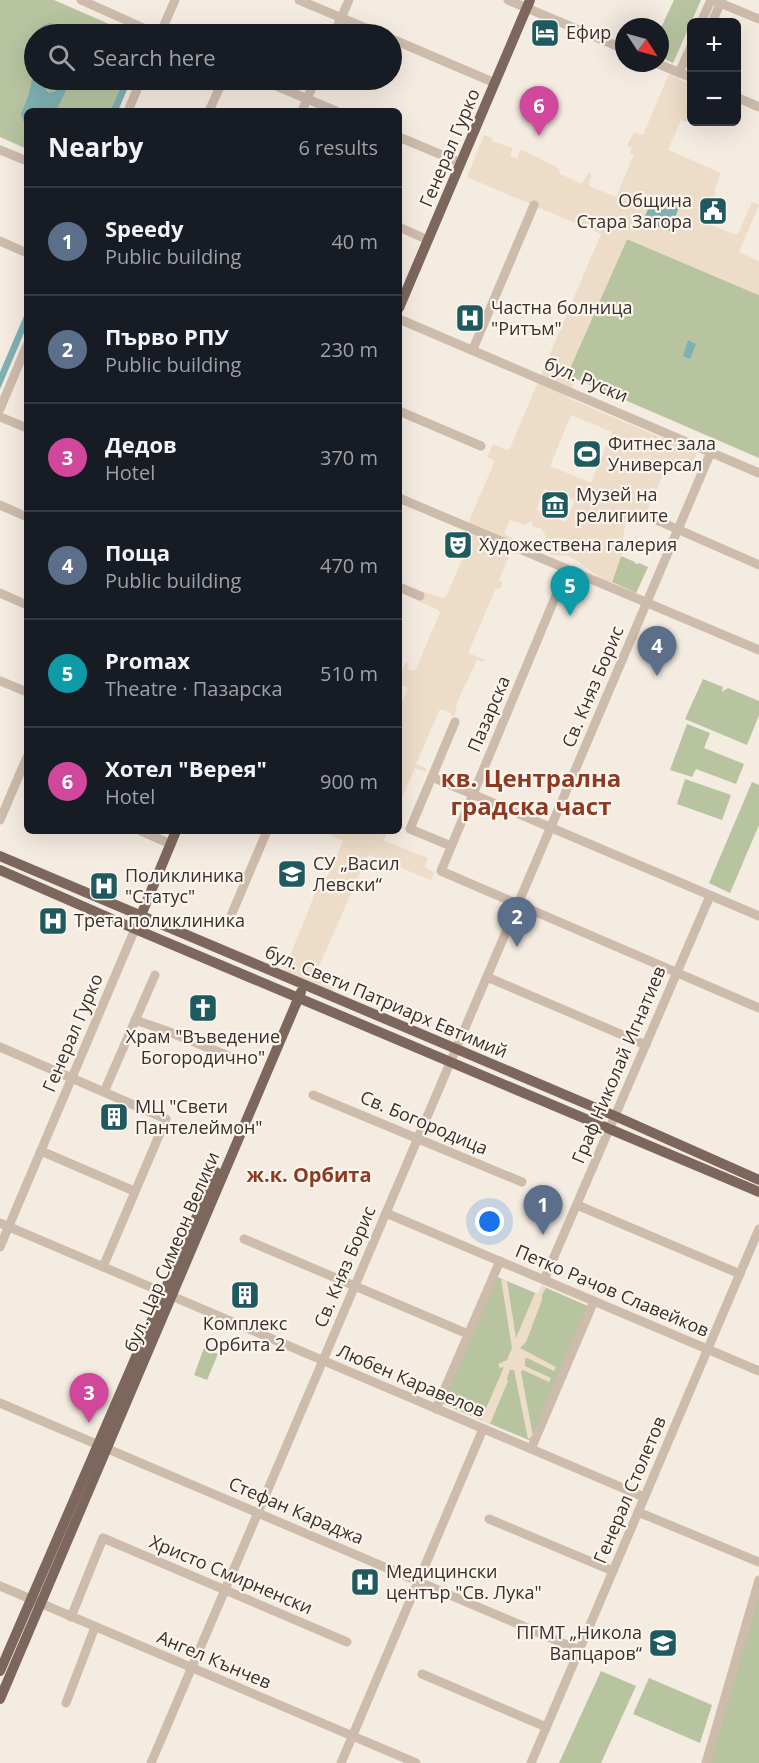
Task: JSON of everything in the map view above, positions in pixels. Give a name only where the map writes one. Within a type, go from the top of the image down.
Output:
[{"type":"main road","name":"Генерал Гурко","points":[[402,301],[529,4]]},
{"type":"main road","name":"Генерал Гурко","points":[[135,929],[176,834]]},
{"type":"main road","name":"бул. Свети Патриарх Евтимий","points":[[0,856],[615,1116],[759,1180]]},
{"type":"main road","name":"бул. Свети Патриарх Евтимий","points":[[0,870],[759,1192]]},
{"type":"main road","name":"бул. Цар Симеон Велики","points":[[0,1699],[36,1602],[301,983]]},
{"type":"main road","name":"бул. Цар Симеон Велики","points":[[0,1671],[36,1602]]},
{"type":"street","points":[[81,0],[136,24]]},
{"type":"street","points":[[164,24],[175,0]]},
{"type":"street","points":[[299,0],[356,24]]},
{"type":"street","points":[[338,24],[349,0]]},
{"type":"street","points":[[507,0],[529,4],[615,45]]},
{"type":"street","points":[[717,1],[759,20]]},
{"type":"street","points":[[704,18],[717,1]]},
{"type":"street","points":[[713,18],[717,1]]},
{"type":"street","points":[[402,43],[495,83]]},
{"type":"street","points":[[679,73],[687,55]]},
{"type":"street","points":[[669,69],[687,74]]},
{"type":"street","points":[[129,108],[137,90]]},
{"type":"street","points":[[210,108],[218,90]]},
{"type":"street","points":[[286,90],[329,108]]},
{"type":"street","points":[[303,108],[311,90]]},
{"type":"street","points":[[741,99],[759,107]]},
{"type":"street","points":[[402,138],[461,163]]},
{"type":"street","points":[[0,150],[24,160]]},
{"type":"street","points":[[473,349],[534,205]]},
{"type":"street","points":[[402,228],[428,240]]},
{"type":"street","points":[[0,241],[24,252]]},
{"type":"street","name":"бул. Руски","points":[[402,320],[759,472]]},
{"type":"street","points":[[0,409],[24,352]]},
{"type":"street","points":[[402,412],[481,446]]},
{"type":"street","points":[[0,417],[24,427]]},
{"type":"street","name":"Св. Княз Борис","points":[[151,1763],[711,452]]},
{"type":"street","points":[[402,499],[759,650]]},
{"type":"street","points":[[0,505],[24,516]]},
{"type":"street","points":[[645,515],[759,565]]},
{"type":"street","name":"Пазарска","points":[[518,905],[441,871],[567,569]]},
{"type":"street","points":[[402,588],[420,596]]},
{"type":"street","points":[[0,593],[24,604]]},
{"type":"street","points":[[0,681],[24,691]]},
{"type":"street","points":[[451,846],[410,829],[455,722]]},
{"type":"street","points":[[432,777],[759,916]]},
{"type":"street","points":[[0,820],[23,779]]},
{"type":"street","points":[[148,834],[171,844]]},
{"type":"street","points":[[227,925],[266,834]]},
{"type":"street","name":"Граф Николай Игнатиев","points":[[544,1280],[710,896]]},
{"type":"street","points":[[518,905],[759,1008]]},
{"type":"street","name":"Генерал Гурко","points":[[0,1247],[4,1225],[41,1151],[135,929]]},
{"type":"street","points":[[104,1092],[155,975]]},
{"type":"street","points":[[487,977],[646,1045]]},
{"type":"street","points":[[135,1020],[167,1030],[231,1057]]},
{"type":"street","points":[[0,1047],[166,1119],[103,1267]]},
{"type":"street","name":"Св. Богородица","points":[[313,1095],[522,1182]]},
{"type":"street","points":[[41,1151],[134,1191]]},
{"type":"street","points":[[576,1205],[740,1274]]},
{"type":"street","name":"Петко Рачов Славейков","points":[[386,1213],[759,1371]]},
{"type":"street","name":"Любен Каравелов","points":[[4,1225],[644,1497]]},
{"type":"street","name":"Генерал Столетов","points":[[531,1763],[759,1229]]},
{"type":"street","points":[[244,1239],[468,1334]]},
{"type":"street","points":[[436,1409],[500,1261]]},
{"type":"street","points":[[531,1449],[594,1300]]},
{"type":"street","name":"Стефан Караджа","points":[[0,1403],[579,1650]]},
{"type":"street","points":[[341,1763],[483,1429]]},
{"type":"street","points":[[638,1512],[759,1562]]},
{"type":"street","points":[[489,1519],[613,1571]]},
{"type":"street","name":"Христо Смирненски","points":[[71,1617],[103,1538],[347,1642]]},
{"type":"street","points":[[706,1763],[759,1580]]},
{"type":"street","name":"Ангел Кънчев","points":[[0,1586],[416,1763]]},
{"type":"street","points":[[66,1704],[95,1627]]},
{"type":"street","points":[[422,1674],[546,1727]]},
{"type":"green space","points":[[0,0],[54,0],[109,24],[24,24],[24,90],[119,90],[111,108],[24,108],[24,148],[0,137]]},
{"type":"green space","points":[[674,0],[701,0],[693,18],[687,18],[687,32],[673,63],[669,61],[669,18],[666,18]]},
{"type":"green space","points":[[627,239],[759,295],[759,458],[567,375]]},
{"type":"green space","points":[[621,556],[648,567],[636,593],[612,582]]},
{"type":"green space","points":[[703,679],[723,687],[722,692],[728,688],[759,701],[759,715],[747,745],[685,719]]},
{"type":"green space","points":[[687,724],[710,733],[704,748],[744,764],[736,784],[696,769],[692,777],[670,770]]},
{"type":"green space","points":[[685,779],[731,795],[722,820],[677,804]]},
{"type":"green space","points":[[752,782],[759,785],[759,825],[730,893],[709,883]]},
{"type":"green space","points":[[495,1276],[538,1294],[542,1286],[588,1306],[531,1441],[441,1403]]},
{"type":"green space","points":[[204,1348],[218,1354],[207,1380],[194,1375]]},
{"type":"green space","points":[[759,1575],[759,1763],[707,1763]]},
{"type":"green space","points":[[601,1671],[636,1686],[601,1763],[559,1763]]},
{"type":"green space","points":[[649,1678],[712,1705],[700,1743],[633,1714]]},
{"type":"shaded area","points":[[669,74],[687,83],[687,122],[681,120],[668,150],[721,173],[704,222],[736,235],[752,202],[759,205],[739,252],[759,261],[759,295],[627,239],[567,375],[576,379],[568,398],[697,453],[688,474],[667,466],[643,520],[626,515],[621,556],[612,582],[605,581],[570,556],[551,555],[543,550],[546,537],[542,529],[532,526],[532,521],[523,526],[523,524],[510,520],[504,534],[516,540],[499,580],[503,582],[500,589],[496,588],[468,653],[485,660],[484,662],[477,660],[455,707],[457,709],[454,716],[440,709],[416,764],[427,769],[426,772],[415,768],[402,797],[402,701],[408,688],[402,685],[402,671],[406,662],[409,663],[407,669],[415,671],[440,613],[417,601],[422,591],[442,598],[446,597],[471,539],[463,535],[495,461],[487,457],[493,444],[507,450],[510,448],[601,234],[467,177],[484,135],[492,138],[491,141],[513,148],[510,156],[517,159],[521,149],[557,167],[559,173],[581,184],[589,173],[591,175],[589,186],[616,197],[634,155],[630,153],[632,148],[627,146],[634,132],[643,135]],"holes":[[[571,415],[612,432],[591,483],[550,466]],[[544,489],[575,500],[566,522],[536,510]]]},
{"type":"shaded area","points":[[386,834],[385,841],[428,858],[425,867],[434,873],[431,880],[369,855],[367,857],[317,971],[327,979],[334,992],[283,973],[317,889],[321,890],[343,841],[329,835]]},
{"type":"shaded area","points":[[501,1279],[507,1281],[516,1338],[535,1293],[538,1294],[542,1286],[546,1288],[526,1342],[520,1348],[556,1367],[554,1371],[525,1359],[525,1366],[551,1378],[549,1382],[523,1370],[521,1372],[533,1436],[528,1439],[514,1370],[510,1370],[508,1381],[490,1424],[481,1420],[504,1367],[500,1368],[498,1364],[507,1360],[512,1348]]},
{"type":"water","points":[[30,90],[46,90],[49,93],[66,90],[57,108],[24,108],[24,122],[21,114]]},
{"type":"water","points":[[119,90],[127,90],[119,108],[111,108]]},
{"type":"water","points":[[653,197],[679,207],[670,231],[643,221]]},
{"type":"water","points":[[24,316],[24,333],[0,389],[0,372]]},
{"type":"water","points":[[688,340],[696,344],[690,359],[683,356]]},
{"type":"place","name":"Ефир","points":[[545,33]]},
{"type":"place","name":"Хотел \"Верея\"","points":[[539,136]]},
{"type":"place","name":"Община Стара Загора","points":[[713,211]]},
{"type":"place","name":"Частна болница \"Ритъм\"","points":[[470,318]]},
{"type":"place","name":"Фитнес зала Универсал","points":[[587,454]]},
{"type":"place","name":"Музей на религиите","points":[[555,505]]},
{"type":"place","name":"Художествена галерия","points":[[458,545]]},
{"type":"place","name":"Promax","points":[[570,616]]},
{"type":"place","name":"Поща","points":[[657,676]]},
{"type":"place","name":"СУ „Васил Левски“","points":[[292,874]]},
{"type":"place","name":"Поликлиника \"Статус\"","points":[[104,886]]},
{"type":"place","name":"Трета поликлиника","points":[[53,921]]},
{"type":"place","name":"Първо РПУ","points":[[517,947]]},
{"type":"place","name":"Храм \"Въведение Богородично\"","points":[[203,1008]]},
{"type":"place","name":"МЦ \"Свети Пантелеймон\"","points":[[114,1117]]},
{"type":"place","name":"Speedy","points":[[543,1235]]},
{"type":"place","name":"Комплекс Орбита 2","points":[[245,1295]]},
{"type":"place","name":"Дедов","points":[[89,1423]]},
{"type":"place","name":"Медицински център \"Св. Лука\"","points":[[365,1582]]},
{"type":"place","name":"ПГМТ „Никола Вапцаров“","points":[[663,1643]]},
{"type":"district","name":"кв. Централна градска част","points":[[531,793]]},
{"type":"district","name":"ж.к. Орбита","points":[[309,1175]]}]
